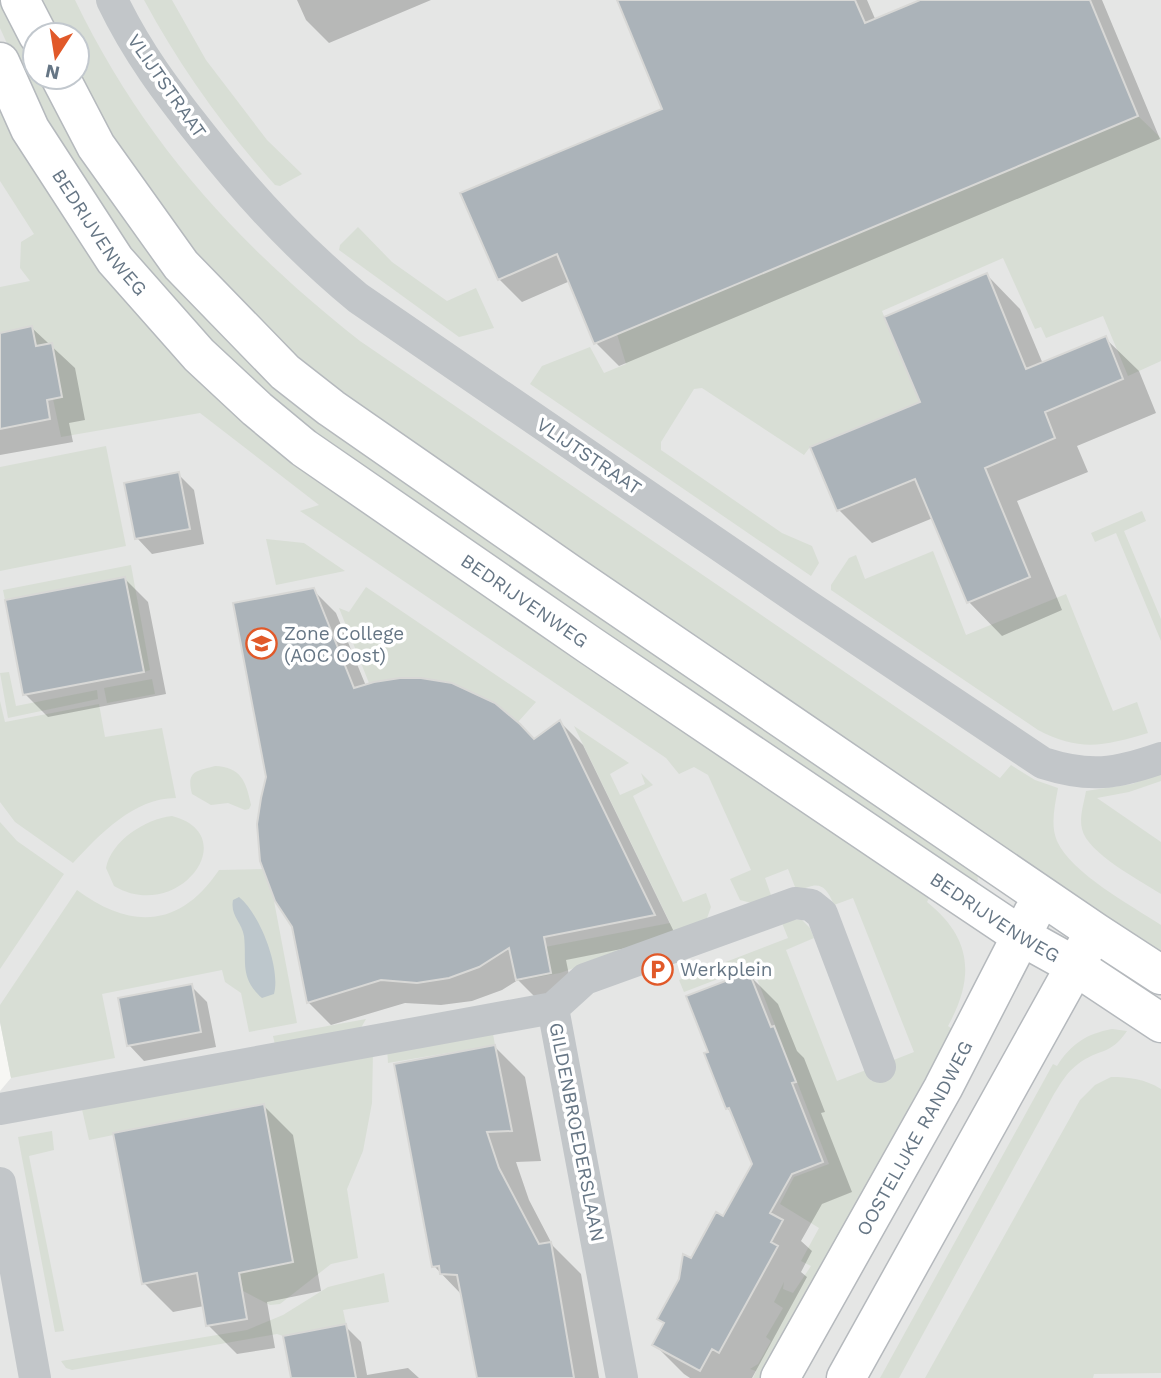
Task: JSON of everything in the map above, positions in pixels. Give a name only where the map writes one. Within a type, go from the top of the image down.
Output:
[{"type":"main road","points":[[20,0],[31,21]]},
{"type":"main road","name":"BEDRIJVENWEG","points":[[0,62],[30,129],[115,260],[199,355],[304,448],[1021,936],[1075,966],[1161,1023]]},
{"type":"main road","points":[[67,91],[96,146],[181,265],[285,372],[331,408],[570,573],[1161,975]]},
{"type":"main road","name":"OOSTELIJKE RANDWEG","points":[[780,1378],[943,1088],[1043,895]]},
{"type":"main road","points":[[846,1378],[1095,932]]},
{"type":"street","name":"VLIJTSTRAAT","points":[[112,0],[132,42],[242,187],[309,256],[358,298],[805,604],[1043,763],[1070,772],[1100,773],[1130,769],[1161,758]]},
{"type":"street","name":"GILDENBROEDERSLAAN","points":[[622,1378],[554,1008],[584,979],[795,903],[811,905],[822,914],[880,1067]]},
{"type":"street","points":[[0,1109],[554,1008]]},
{"type":"street","points":[[0,1183],[35,1378]]},
{"type":"shaded area","points":[[0,0],[1161,0],[1161,1378],[0,1378],[0,1091],[11,1078],[0,1022]]},
{"type":"shaded area","points":[[0,0],[5,0],[21,37],[21,75],[0,28]]},
{"type":"shaded area","points":[[43,0],[75,0],[86,21],[53,21]]},
{"type":"shaded area","points":[[144,0],[172,0],[206,60],[267,140],[302,174],[280,186],[275,185],[204,96],[172,49]]},
{"type":"shaded area","points":[[91,30],[131,99],[197,187],[234,228],[316,305],[360,341],[1000,778],[1011,765],[1035,780],[1058,788],[1054,828],[1064,853],[1088,877],[1161,925],[1161,956],[349,400],[278,339],[201,259],[125,158],[87,91],[91,91]]},
{"type":"shaded area","points":[[30,91],[45,91],[76,148],[151,253],[977,873],[978,881],[969,882],[321,439],[225,356],[159,284],[122,239],[66,157]]},
{"type":"shaded area","points":[[0,104],[37,171],[77,234],[121,294],[171,352],[735,763],[929,898],[927,902],[953,930],[961,944],[965,975],[957,1008],[948,1026],[952,1029],[762,1378],[753,1378],[756,1371],[750,1369],[758,1364],[771,1341],[766,1337],[783,1308],[774,1302],[784,1282],[783,1289],[793,1293],[811,1266],[801,1261],[819,1228],[780,1204],[794,1177],[829,1164],[752,966],[684,992],[679,980],[788,938],[780,918],[802,920],[810,928],[814,938],[786,950],[837,1081],[866,1070],[871,1081],[895,1071],[891,1061],[914,1052],[853,898],[834,905],[824,888],[816,885],[797,892],[788,869],[765,878],[772,898],[755,904],[740,900],[730,879],[751,870],[708,775],[694,767],[679,774],[666,758],[300,511],[319,505],[200,413],[61,437],[53,399],[62,396],[52,343],[36,346],[32,326],[0,333],[0,287],[30,281],[20,268],[21,242],[34,234],[0,181]]},
{"type":"shaded area","points":[[1138,116],[1161,138],[1161,361],[1128,376],[1103,316],[1046,338],[1041,327],[1035,329],[1003,258],[882,311],[910,380],[929,398],[810,447],[804,455],[702,388],[694,389],[661,442],[661,450],[782,533],[812,546],[819,563],[811,576],[530,384],[542,366],[590,347],[604,373],[626,364],[617,334]]},
{"type":"shaded area","points":[[358,227],[392,262],[447,301],[476,288],[494,328],[459,337],[339,250],[340,245]]},
{"type":"shaded area","points":[[106,446],[126,546],[0,571],[0,467]]},
{"type":"shaded area","points":[[1142,511],[1146,521],[1124,531],[1161,619],[1161,641],[1116,533],[1095,542],[1091,533]]},
{"type":"shaded area","points":[[266,539],[304,543],[345,571],[276,585]]},
{"type":"shaded area","points":[[933,551],[966,635],[1066,594],[1113,711],[1137,702],[1148,733],[1092,745],[1053,737],[1038,730],[831,590],[831,585],[849,558],[856,555],[865,579]]},
{"type":"shaded area","points":[[131,565],[150,670],[144,672],[5,600],[3,590]]},
{"type":"shaded area","points":[[366,587],[536,702],[518,722],[369,683],[339,608],[349,612]]},
{"type":"shaded area","points":[[9,672],[16,706],[97,690],[98,699],[8,718],[0,673]]},
{"type":"shaded area","points":[[152,679],[155,694],[107,703],[104,688]]},
{"type":"shaded area","points":[[0,701],[5,722],[99,704],[105,737],[162,728],[176,798],[146,804],[132,811],[106,830],[73,863],[15,822],[0,802]]},
{"type":"shaded area","points":[[574,726],[629,763],[610,774],[620,795],[645,784],[641,773],[653,785],[633,796],[683,902],[706,893],[711,907],[706,921],[560,973],[516,981],[545,947],[670,923]]},
{"type":"shaded area","points":[[215,766],[231,769],[241,777],[249,796],[249,809],[228,803],[211,805],[192,794],[190,781],[194,773]]},
{"type":"shaded area","points":[[1161,773],[1161,781],[1129,792],[1097,798],[1161,842],[1161,894],[1104,857],[1086,838],[1081,820],[1086,791],[1132,784]]},
{"type":"shaded area","points":[[172,816],[193,826],[203,840],[203,857],[194,872],[180,886],[160,894],[138,895],[114,886],[106,868],[109,858],[122,840],[151,822]]},
{"type":"shaded area","points":[[0,822],[17,841],[64,874],[0,969]]},
{"type":"shaded area","points":[[268,869],[297,1023],[249,1032],[241,993],[225,982],[222,970],[102,994],[115,1058],[11,1078],[0,1022],[0,1005],[77,890],[116,912],[135,917],[154,917],[188,903],[219,870]]},
{"type":"shaded area","points":[[239,897],[261,928],[272,956],[274,994],[262,998],[247,976],[244,936],[233,906],[233,900]]},
{"type":"shaded area","points":[[366,1019],[358,1033],[276,1049],[273,1036]]},
{"type":"shaded area","points":[[492,1028],[495,1045],[388,1063],[387,1048]]},
{"type":"shaded area","points":[[1112,1029],[1127,1031],[1110,1048],[1074,1067],[1054,1094],[899,1378],[880,1378],[1053,1064],[1057,1066],[1080,1041]]},
{"type":"shaded area","points":[[373,1051],[372,1103],[363,1151],[347,1189],[358,1258],[331,1264],[280,1304],[270,1305],[243,1291],[240,1273],[291,1262],[269,1159],[263,1104],[89,1140],[81,1105]]},
{"type":"shaded area","points":[[1111,1077],[1137,1079],[1161,1089],[1161,1373],[1094,1374],[1093,1378],[925,1378],[1080,1100],[1095,1085]]},
{"type":"shaded area","points":[[52,1131],[54,1150],[29,1156],[64,1331],[55,1332],[18,1137]]},
{"type":"shaded area","points":[[384,1273],[389,1302],[343,1310],[346,1324],[72,1370],[66,1368],[61,1361],[247,1330],[283,1315],[328,1287]]},
{"type":"building","points":[[617,0],[855,0],[865,23],[920,0],[1090,0],[1138,116],[594,344],[557,254],[498,280],[460,193],[662,109]]},
{"type":"building","points":[[987,273],[1026,369],[1106,336],[1123,379],[1045,412],[1055,438],[985,468],[1030,577],[967,603],[915,479],[837,511],[810,447],[920,402],[884,317]]},
{"type":"building","points":[[32,326],[36,346],[52,343],[62,397],[47,400],[50,419],[0,429],[0,333]]},
{"type":"building","points":[[179,472],[190,529],[135,539],[124,483]]},
{"type":"building","points":[[125,577],[144,672],[23,695],[5,600]]},
{"type":"building","points":[[314,588],[354,688],[400,678],[452,683],[495,703],[534,739],[560,720],[655,915],[544,937],[551,973],[516,980],[509,948],[479,967],[449,978],[417,983],[381,980],[307,1003],[292,927],[275,901],[260,861],[257,824],[266,777],[233,603]]},
{"type":"building","points":[[749,972],[796,1082],[792,1083],[823,1162],[792,1174],[770,1213],[783,1220],[771,1242],[778,1246],[719,1353],[712,1349],[700,1371],[652,1345],[664,1323],[657,1319],[679,1279],[683,1254],[691,1258],[716,1212],[723,1216],[752,1164],[704,1053],[708,1052],[686,996]]},
{"type":"building","points":[[192,984],[201,1032],[127,1046],[118,998]]},
{"type":"building","points":[[495,1045],[512,1131],[487,1132],[499,1168],[539,1244],[551,1242],[574,1378],[477,1378],[457,1275],[440,1274],[439,1266],[432,1267],[394,1064]]},
{"type":"building","points":[[264,1104],[293,1262],[239,1273],[247,1319],[206,1326],[197,1273],[142,1284],[113,1133]]},
{"type":"building","points":[[346,1324],[356,1378],[291,1378],[283,1336]]},
{"type":"place","name":"Zone College (AOC Oost)","points":[[261,644]]},
{"type":"place","name":"Werkplein","points":[[657,969]]}]
